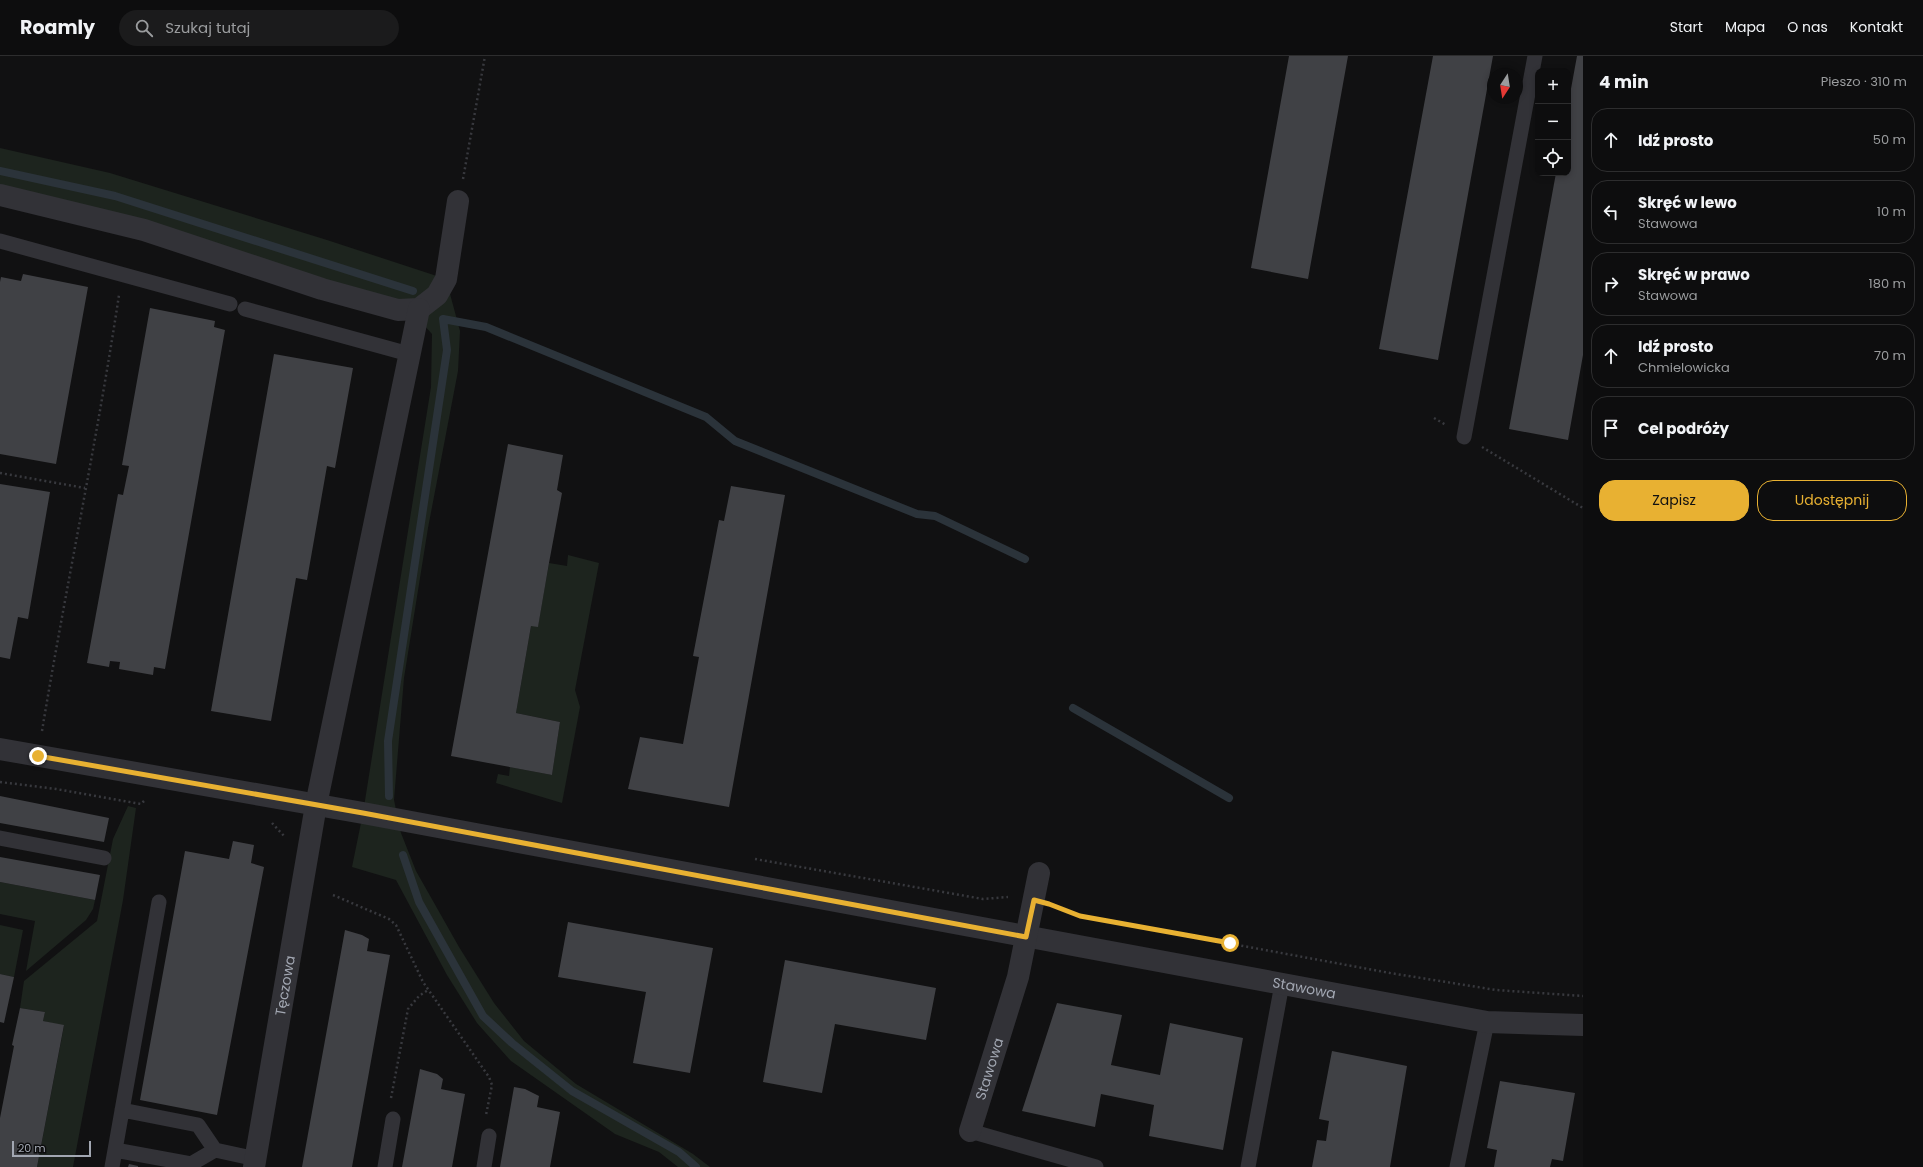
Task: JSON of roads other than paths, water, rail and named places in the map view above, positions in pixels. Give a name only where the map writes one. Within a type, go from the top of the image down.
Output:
[{"type":"street","points":[[0,195],[144,230],[368,302],[398,310],[419,309],[438,296],[446,279],[458,201]]},
{"type":"street","name":"Tęczowa","points":[[255,1163],[316,805],[419,309]]},
{"type":"street","name":"Stawowa","points":[[0,749],[316,805],[1487,1022],[1583,1025]]},
{"type":"street","name":"Stawowa","points":[[970,1131],[1018,977],[1039,873]]},
{"type":"lane","points":[[1464,436],[1535,56]]},
{"type":"lane","points":[[0,241],[230,304]]},
{"type":"lane","points":[[245,309],[409,354]]},
{"type":"lane","points":[[0,838],[104,858]]},
{"type":"lane","points":[[112,1167],[159,902]]},
{"type":"lane","points":[[1248,1167],[1282,984]]},
{"type":"lane","points":[[1457,1167],[1487,1022]]},
{"type":"lane","points":[[122,1110],[198,1125],[215,1150],[255,1163]]},
{"type":"lane","points":[[385,1167],[394,1119]]},
{"type":"lane","points":[[970,1131],[1096,1167]]},
{"type":"lane","points":[[484,1167],[489,1136]]},
{"type":"lane","points":[[115,1150],[191,1164],[215,1150]]},
{"type":"waterway","points":[[0,171],[115,196],[413,291]]},
{"type":"waterway","points":[[389,796],[388,741],[447,350],[443,319],[486,327],[706,417],[735,441],[917,514],[935,516],[1025,559]]},
{"type":"waterway","points":[[1073,708],[1229,798]]},
{"type":"waterway","points":[[403,855],[419,902],[483,1016],[512,1043],[572,1091],[679,1152],[696,1167]]}]
